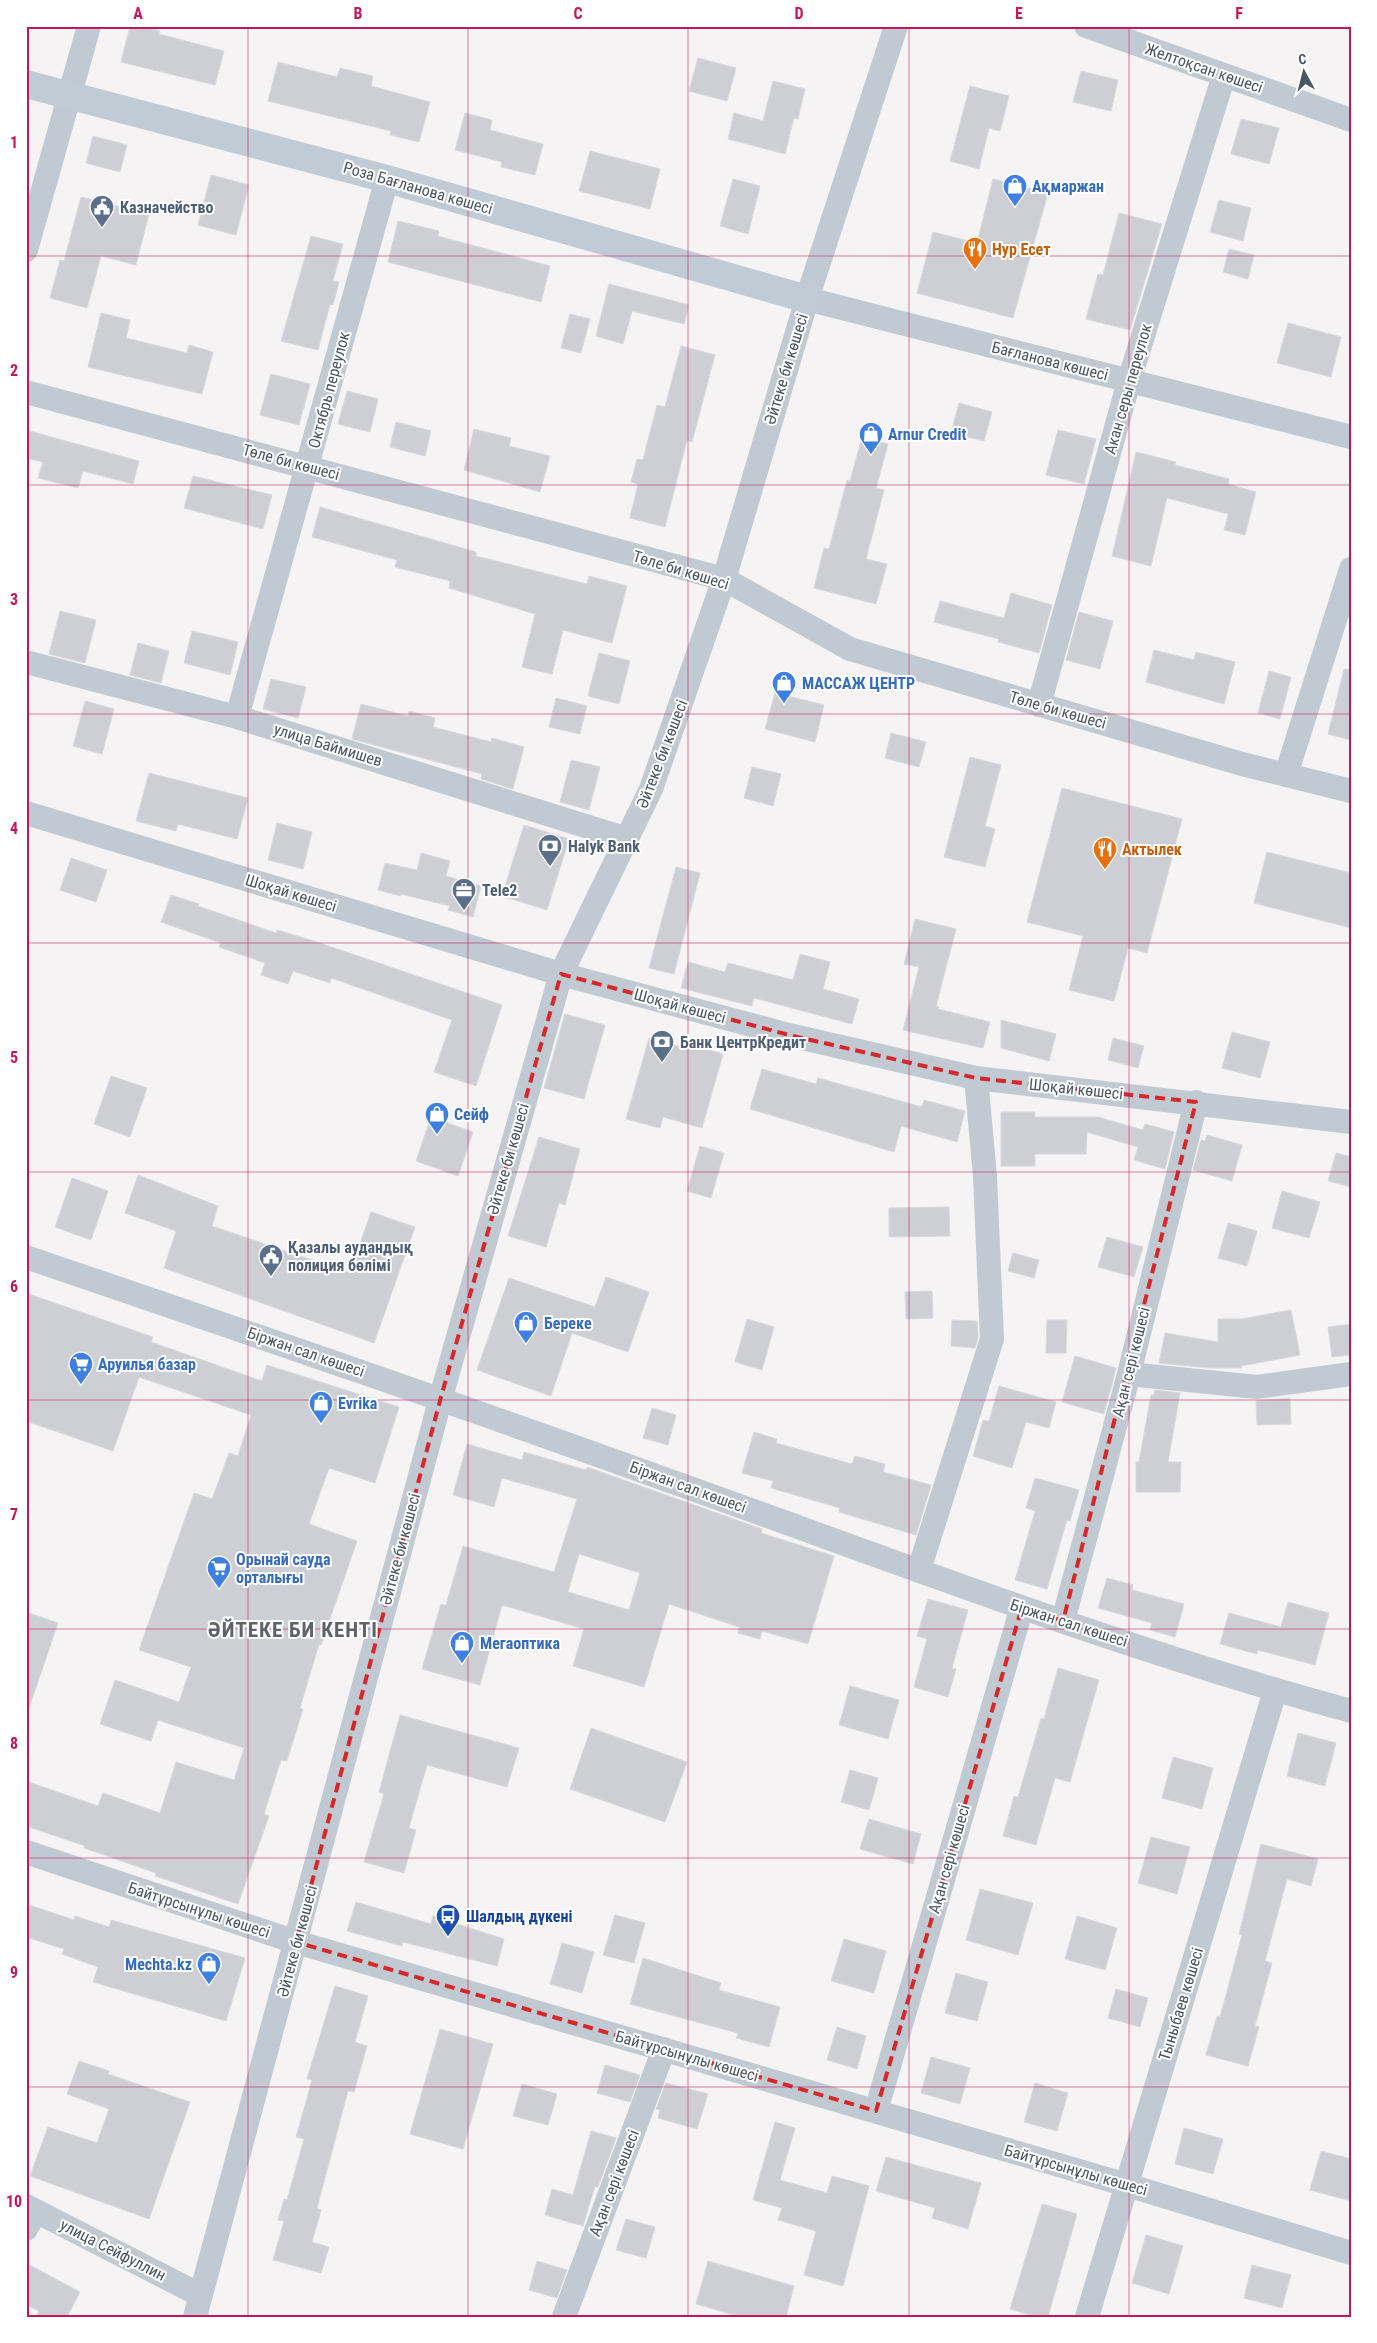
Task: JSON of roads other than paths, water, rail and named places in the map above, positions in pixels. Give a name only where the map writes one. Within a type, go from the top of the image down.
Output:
[{"type":"street","points":[[26,250],[89,26]]},
{"type":"street","name":"Әйтеке би көшесі","points":[[198,2306],[440,1397],[561,974],[652,789],[724,579],[807,299],[896,26]]},
{"type":"street","name":"Желтоқсан көшесі","points":[[1086,26],[1351,120]]},
{"type":"street","name":"Акан серы переулок","points":[[1039,705],[1129,381],[1224,76]]},
{"type":"street","name":"Роза Бағланова көшесі","points":[[26,84],[387,179],[807,299]]},
{"type":"street","name":"Октябрь переулок","points":[[237,717],[387,179]]},
{"type":"street","name":"Бағланова көшесі","points":[[807,299],[1351,437]]},
{"type":"street","name":"Төле би көшесі","points":[[26,392],[724,579],[850,649],[1039,705],[1286,775],[1351,791]]},
{"type":"street","points":[[1286,775],[1351,569]]},
{"type":"street","name":"улица Баймишев","points":[[26,662],[237,717],[627,839]]},
{"type":"street","name":"Шоқай көшесі","points":[[26,813],[561,974],[789,1035],[976,1078],[1196,1102],[1351,1122]]},
{"type":"street","points":[[919,1570],[992,1340],[985,1176],[976,1078]]},
{"type":"street","name":"Ақан сері көшесі","points":[[1063,1621],[1129,1374],[1196,1102]]},
{"type":"street","name":"Біржан сал көшесі","points":[[26,1257],[440,1397],[1022,1607],[1275,1691],[1351,1711]]},
{"type":"street","points":[[1129,1374],[1258,1387],[1351,1374]]},
{"type":"street","name":"Ақан сері көшесі","points":[[876,2111],[1022,1607]]},
{"type":"street","name":"Тыныбаев көшесі","points":[[1087,2317],[1275,1691]]},
{"type":"street","name":"Байтұрсынұлы көшесі","points":[[26,1852],[296,1942],[1127,2184],[1351,2254]]},
{"type":"street","name":"Ақан сері көшесі","points":[[564,2317],[664,2049]]},
{"type":"street","name":"улица Сейфуллин","points":[[30,2215],[198,2306]]},
{"type":"place","name":"Ақмаржан","points":[[1015,207]]},
{"type":"place","name":"Казначейство","points":[[102,228]]},
{"type":"place","name":"Нур Есет","points":[[975,270]]},
{"type":"place","name":"Arnur Credit","points":[[871,455]]},
{"type":"place","name":"МАССАЖ ЦЕНТР","points":[[784,704]]},
{"type":"place","name":"Halyk Bank","points":[[550,867]]},
{"type":"place","name":"Актылек","points":[[1105,870]]},
{"type":"place","name":"Tele2","points":[[464,911]]},
{"type":"place","name":"Банк ЦентрКредит","points":[[662,1063]]},
{"type":"place","name":"Сейф","points":[[437,1135]]},
{"type":"place","name":"Қазалы аудандық полиция бөлімі","points":[[271,1277]]},
{"type":"place","name":"Береке","points":[[526,1344]]},
{"type":"place","name":"Аруилья базар","points":[[81,1385]]},
{"type":"place","name":"Evrika","points":[[321,1424]]},
{"type":"place","name":"Орынай сауда орталығы","points":[[219,1589]]},
{"type":"place","name":"Мегаоптика","points":[[462,1664]]},
{"type":"place","name":"Шалдың дүкені","points":[[448,1937]]},
{"type":"place","name":"Mechta.kz","points":[[209,1985]]},
{"type":"district","name":"ӘЙТЕКЕ БИ КЕНТІ","points":[[293,1630]]}]
